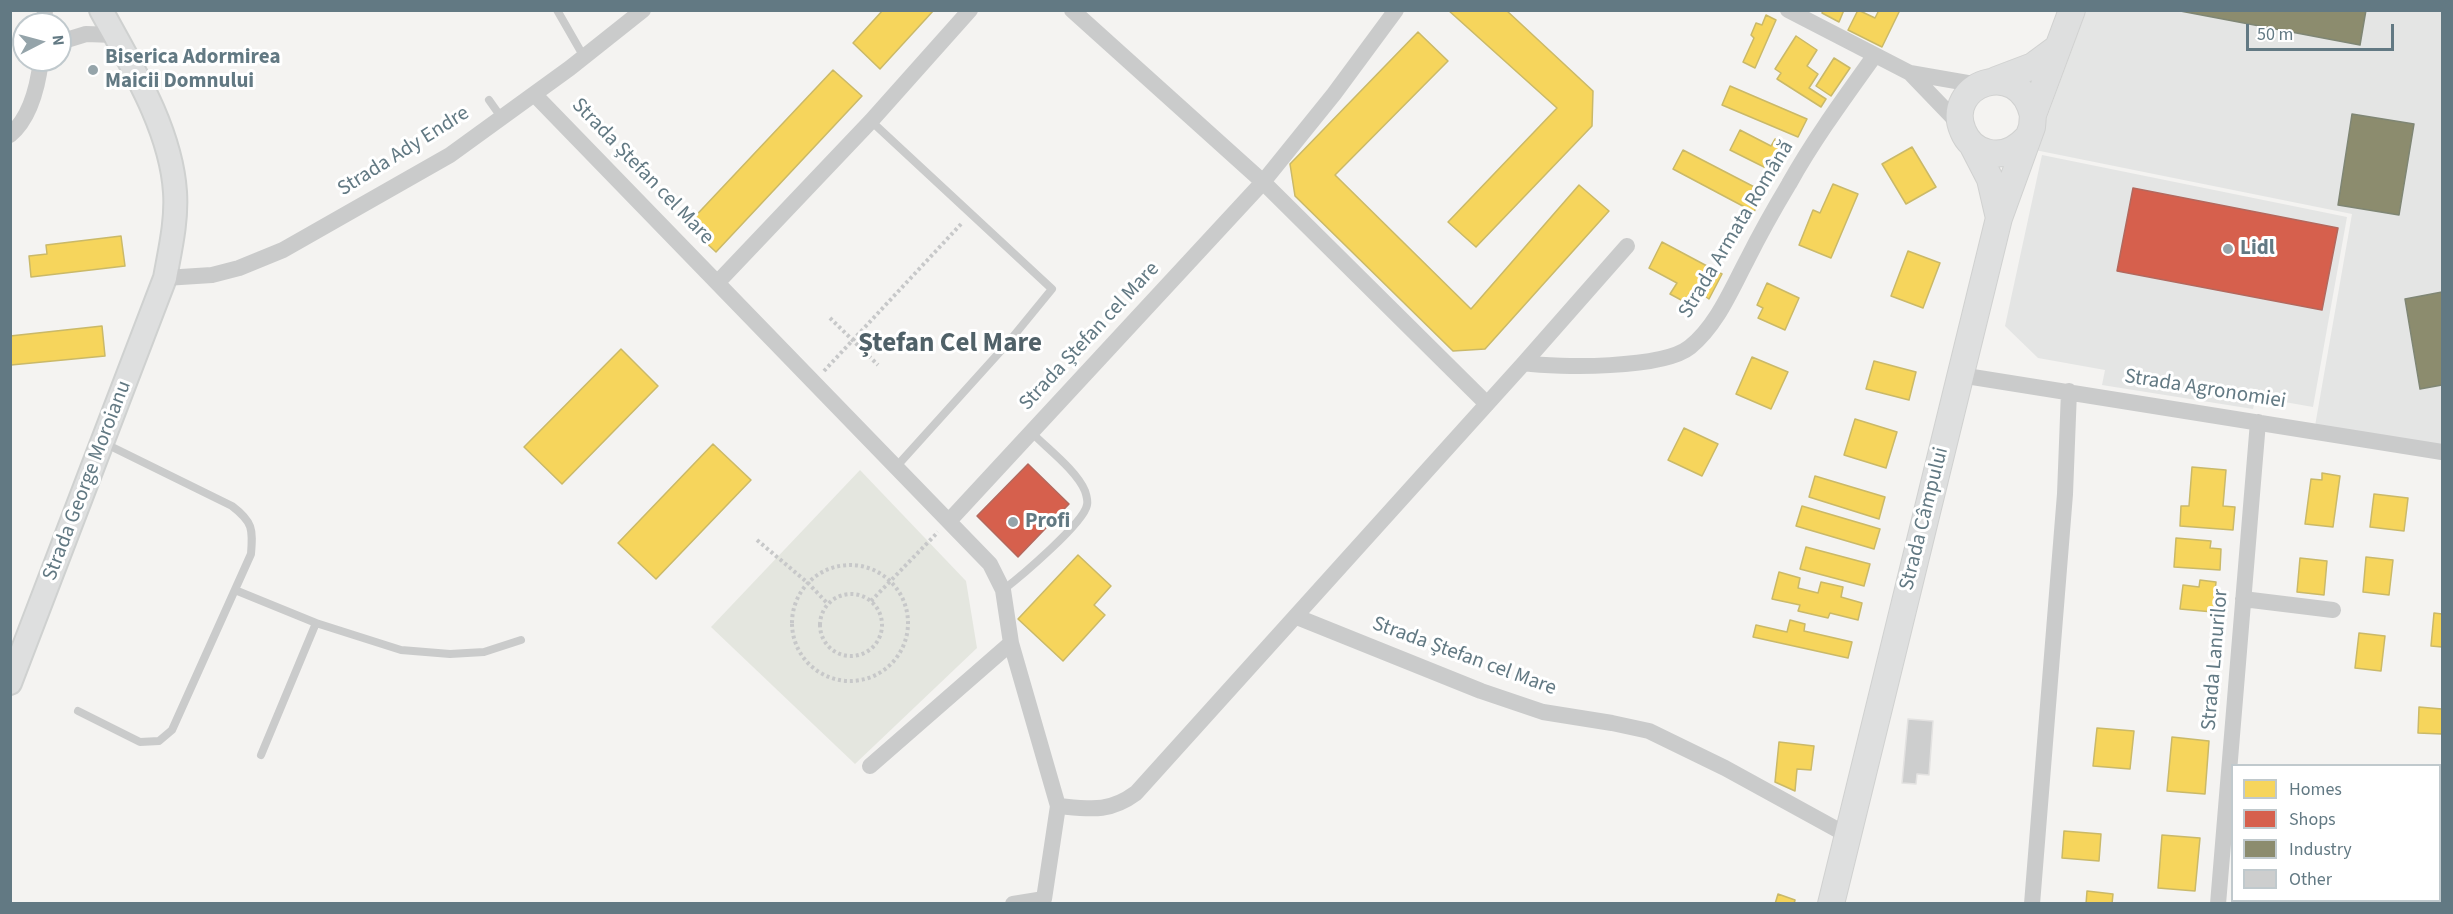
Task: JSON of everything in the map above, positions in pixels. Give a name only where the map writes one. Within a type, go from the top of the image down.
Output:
[{"type":"main road","name":"Strada George Moroianu","points":[[10,683],[165,278],[175,217],[172,167],[165,141],[102,10]]},
{"type":"main road","name":"Strada Câmpului","points":[[1831,903],[1999,218],[2056,49],[2072,10]]},
{"type":"main road","points":[[1999,218],[1990,179],[1967,136],[1960,114],[1963,102],[1970,92],[1987,83],[2033,66],[2056,49]]},
{"type":"main road","points":[[1967,136],[1984,152],[1996,154],[2018,147],[2030,126],[2025,94],[2007,82],[1987,83]]},
{"type":"street","name":"Strada Ady Endre","points":[[165,278],[212,275],[267,258],[450,155],[584,57],[643,10]]},
{"type":"street","points":[[718,282],[871,121],[970,10]]},
{"type":"street","points":[[1072,10],[1263,182],[1487,404]]},
{"type":"street","name":"Strada Ștefan cel Mare","points":[[949,521],[1263,182],[1334,94],[1396,10]]},
{"type":"street","points":[[1788,10],[1910,73],[1987,83]]},
{"type":"street","points":[[72,38],[86,34],[114,35]]},
{"type":"street","name":"Strada Armata Română","points":[[1524,363],[1549,367],[1651,361],[1672,357],[1689,348],[1710,327],[1790,182],[1875,55]]},
{"type":"street","points":[[10,135],[17,129],[32,100],[40,72]]},
{"type":"street","points":[[1910,73],[1967,136]]},
{"type":"street","name":"Strada Ștefan cel Mare","points":[[534,94],[990,564],[1003,590],[1011,643],[1058,806],[1046,901]]},
{"type":"street","points":[[1058,806],[1095,809],[1112,807],[1136,793],[1297,617],[1627,246]]},
{"type":"street","name":"Strada Agronomiei","points":[[1960,375],[2442,452]]},
{"type":"street","points":[[2032,903],[2065,494],[2069,391]]},
{"type":"street","name":"Strada Lanurilor","points":[[2232,764],[2258,422]]},
{"type":"street","points":[[2243,599],[2333,610]]},
{"type":"street","name":"Strada Ștefan cel Mare","points":[[1297,617],[1471,687],[1543,712],[1649,731],[1725,768],[1847,835]]},
{"type":"street","points":[[870,766],[1011,643]]},
{"type":"street","name":"Strada Lanurilor","points":[[2222,903],[2231,773]]},
{"type":"street","points":[[1013,903],[1046,901]]},
{"type":"lane","points":[[556,10],[584,57]]},
{"type":"lane","points":[[489,100],[501,117]]},
{"type":"lane","points":[[871,121],[1052,289],[1007,344],[896,467]]},
{"type":"lane","points":[[1003,590],[1028,571],[1082,516],[1087,504],[1086,492],[1079,480],[1032,433]]},
{"type":"lane","points":[[78,711],[140,742],[159,741],[172,730],[251,554],[252,532],[247,517],[232,506],[103,443]]},
{"type":"lane","points":[[235,590],[316,623],[401,650],[450,654],[484,652],[521,640]]},
{"type":"lane","points":[[261,754],[316,623]]},
{"type":"path","points":[[815,382],[971,214]]},
{"type":"path","points":[[830,318],[878,365]]},
{"type":"path","points":[[871,601],[949,521]]},
{"type":"path","points":[[757,540],[808,583],[828,604]]},
{"type":"path","points":[[839,566],[858,566],[875,571],[890,581],[901,596],[907,613],[907,631],[902,649],[892,664],[878,675],[860,681],[842,681],[825,676],[810,666],[799,651],[793,634],[792,616],[798,598],[808,583],[822,572],[839,566]]},
{"type":"path","points":[[844,594],[863,596],[871,601],[878,609],[882,629],[872,648],[864,654],[853,656],[833,651],[821,634],[822,612],[828,604],[844,594]]},
{"type":"shaded area","points":[[2086,11],[2442,11],[2442,446],[2315,426],[2352,214],[2035,150]]},
{"type":"shaded area","points":[[2042,155],[2347,217],[2313,407],[2256,397],[2253,409],[2102,385],[2105,370],[2038,358],[2005,326]]},
{"type":"shaded area","points":[[860,470],[966,581],[977,648],[855,764],[711,627]]},
{"type":"building: Homes","points":[[883,10],[934,10],[880,69],[853,43]]},
{"type":"building: Homes","points":[[1448,10],[1506,10],[1593,91],[1592,126],[1476,247],[1448,222],[1557,108]]},
{"type":"building: Homes","points":[[1823,10],[1844,10],[1839,22],[1822,13]]},
{"type":"building: Homes","points":[[1858,10],[1875,18],[1879,10],[1900,10],[1882,47],[1848,30]]},
{"type":"building: Homes","points":[[1766,15],[1776,20],[1755,68],[1743,62],[1754,38],[1751,35],[1756,23],[1762,25]]},
{"type":"building: Homes","points":[[1418,32],[1448,61],[1335,175],[1471,309],[1579,185],[1609,211],[1485,349],[1453,351],[1295,196],[1290,164]]},
{"type":"building: Homes","points":[[1796,36],[1817,50],[1807,66],[1818,74],[1809,88],[1826,99],[1821,107],[1777,79],[1781,73],[1775,69]]},
{"type":"building: Homes","points":[[1834,58],[1850,68],[1831,96],[1816,86]]},
{"type":"building: Homes","points":[[833,70],[862,96],[716,252],[687,225]]},
{"type":"building: Homes","points":[[1730,86],[1807,119],[1798,137],[1722,105]]},
{"type":"building: Homes","points":[[1740,130],[1771,146],[1775,139],[1792,147],[1778,174],[1730,150]]},
{"type":"building: Homes","points":[[1912,147],[1936,187],[1906,204],[1882,164]]},
{"type":"building: Homes","points":[[1683,150],[1764,192],[1754,212],[1673,169]]},
{"type":"building: Homes","points":[[1833,184],[1858,194],[1831,258],[1799,245],[1813,210],[1820,213]]},
{"type":"building: Homes","points":[[121,236],[125,266],[31,277],[29,256],[47,254],[46,245]]},
{"type":"building: Homes","points":[[1662,242],[1722,274],[1709,299],[1703,295],[1696,308],[1670,294],[1677,283],[1649,268]]},
{"type":"building: Homes","points":[[1908,251],[1940,263],[1923,308],[1891,296]]},
{"type":"building: Homes","points":[[1767,283],[1799,298],[1785,330],[1758,318],[1763,308],[1757,305]]},
{"type":"building: Homes","points":[[102,326],[105,356],[11,365],[10,336]]},
{"type":"building: Homes","points":[[621,349],[658,386],[562,484],[524,447]]},
{"type":"building: Homes","points":[[1752,357],[1788,372],[1771,409],[1736,394]]},
{"type":"building: Homes","points":[[1874,361],[1916,372],[1909,400],[1866,389]]},
{"type":"building: Homes","points":[[1855,419],[1897,432],[1886,468],[1844,455]]},
{"type":"building: Homes","points":[[1684,428],[1718,444],[1702,476],[1668,460]]},
{"type":"building: Homes","points":[[713,444],[751,480],[656,579],[618,543]]},
{"type":"building: Homes","points":[[2192,467],[2226,470],[2223,506],[2235,507],[2233,530],[2180,526],[2181,506],[2189,506]]},
{"type":"building: Homes","points":[[2322,473],[2340,476],[2333,527],[2305,524],[2311,479],[2322,480]]},
{"type":"building: Homes","points":[[1815,476],[1885,497],[1879,519],[1809,497]]},
{"type":"building: Homes","points":[[2374,494],[2408,498],[2404,531],[2370,527]]},
{"type":"building: Homes","points":[[1802,506],[1880,529],[1874,549],[1796,526]]},
{"type":"building: Homes","points":[[2176,538],[2211,541],[2210,548],[2221,549],[2220,570],[2174,567]]},
{"type":"building: Homes","points":[[1806,547],[1870,564],[1864,586],[1800,569]]},
{"type":"building: Homes","points":[[1078,555],[1111,586],[1094,605],[1105,615],[1063,661],[1018,619]]},
{"type":"building: Homes","points":[[2366,557],[2393,560],[2389,595],[2363,592]]},
{"type":"building: Homes","points":[[2300,558],[2327,561],[2324,595],[2297,592]]},
{"type":"building: Homes","points":[[1779,572],[1800,578],[1798,588],[1818,593],[1821,582],[1843,587],[1841,597],[1862,603],[1858,620],[1830,613],[1828,618],[1798,611],[1800,605],[1772,599]]},
{"type":"building: Homes","points":[[2200,580],[2216,582],[2213,612],[2180,609],[2183,585],[2199,587]]},
{"type":"building: Homes","points":[[2434,613],[2442,614],[2442,647],[2431,646]]},
{"type":"building: Homes","points":[[1790,620],[1805,624],[1804,631],[1852,642],[1848,658],[1753,637],[1756,625],[1787,632]]},
{"type":"building: Homes","points":[[2359,633],[2385,636],[2381,671],[2355,668]]},
{"type":"building: Homes","points":[[2419,707],[2442,709],[2442,734],[2418,733]]},
{"type":"building: Homes","points":[[2097,728],[2134,731],[2130,769],[2093,766]]},
{"type":"building: Homes","points":[[2172,737],[2209,741],[2205,794],[2167,791]]},
{"type":"building: Homes","points":[[1779,742],[1814,746],[1811,770],[1797,769],[1795,791],[1775,782]]},
{"type":"building: Homes","points":[[2442,815],[2442,863],[2441,863]]},
{"type":"building: Homes","points":[[2064,831],[2101,834],[2099,861],[2062,858]]},
{"type":"building: Homes","points":[[2162,835],[2200,838],[2195,891],[2158,888]]},
{"type":"building: Homes","points":[[2087,891],[2113,894],[2112,904],[2086,904]]},
{"type":"building: Homes","points":[[1778,894],[1795,900],[1794,904],[1775,904]]},
{"type":"building: Shops","name":"Lidl","points":[[2133,188],[2338,228],[2322,310],[2117,271]]},
{"type":"building: Shops","points":[[1028,464],[1069,504],[1018,557],[977,516]]},
{"type":"building: Industry","points":[[2175,10],[2366,10],[2360,45]]},
{"type":"building: Industry","points":[[2352,114],[2414,124],[2399,215],[2338,205]]},
{"type":"building: Industry","points":[[2442,292],[2442,385],[2420,389],[2405,299]]},
{"type":"building: Other","points":[[1908,719],[1933,721],[1929,775],[1917,774],[1916,784],[1902,783]]},
{"type":"place","name":"Biserica Adormirea Maicii Domnului","points":[[93,70]]},
{"type":"place","name":"Lidl","points":[[2228,249]]},
{"type":"place","name":"Profi","points":[[1013,522]]},
{"type":"district","name":"Ștefan Cel Mare","points":[[950,345]]}]
